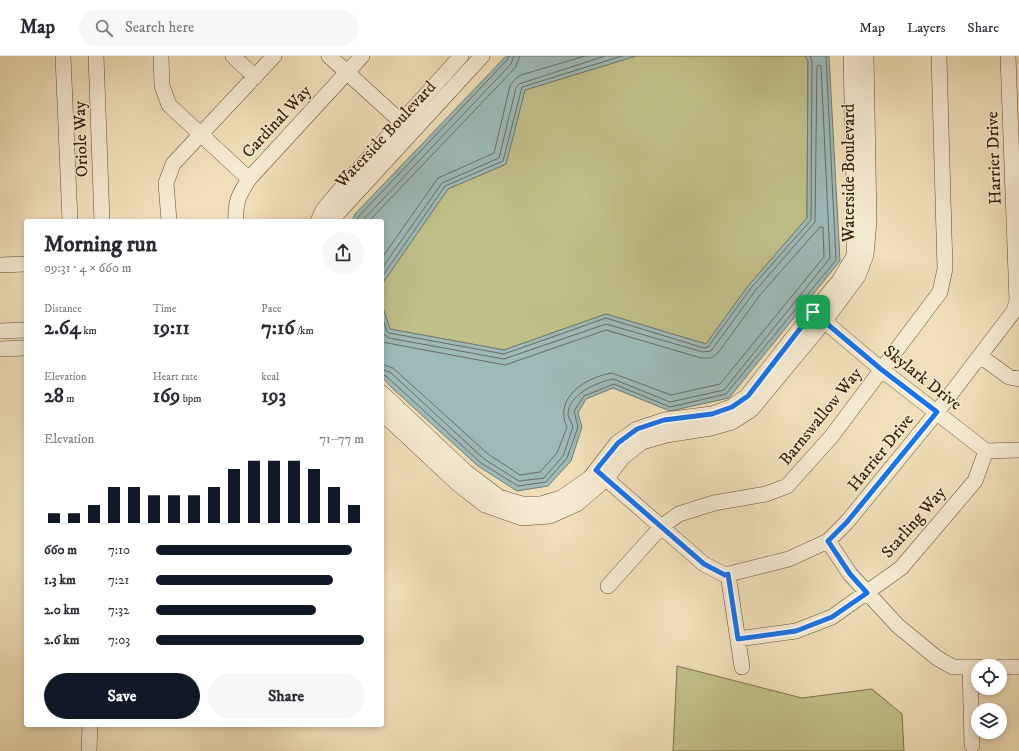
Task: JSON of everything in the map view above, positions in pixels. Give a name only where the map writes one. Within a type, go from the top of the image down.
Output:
[{"type":"street","points":[[63,56],[70,219]]},
{"type":"street","name":"Oriole Way","points":[[96,56],[102,219]]},
{"type":"street","points":[[161,56],[162,86],[169,106],[249,179]]},
{"type":"street","points":[[233,56],[256,77]]},
{"type":"street","points":[[169,219],[166,183],[173,164],[274,56]]},
{"type":"street","points":[[329,56],[413,133]]},
{"type":"street","name":"Cardinal Way","points":[[236,219],[235,206],[238,197],[249,179],[362,56]]},
{"type":"street","name":"Waterside Boulevard","points":[[319,219],[323,210],[338,192],[462,56]]},
{"type":"street","name":"Waterside Boulevard","points":[[335,219],[337,214],[413,133],[482,56]]},
{"type":"street","name":"Waterside Boulevard","points":[[818,317],[854,256],[855,231],[851,56]]},
{"type":"street","name":"Waterside Boulevard","points":[[384,407],[499,497],[522,504],[541,504],[561,498],[590,478],[602,474],[618,443],[637,429],[664,420],[712,414],[732,407],[748,396],[818,317],[858,276],[866,255],[869,221],[866,56]]},
{"type":"street","name":"Barnswallow Way","points":[[608,586],[661,527],[678,514],[714,503],[766,494],[787,486],[831,437],[940,292],[945,269],[944,184],[939,56]]},
{"type":"street","name":"Harrier Drive","points":[[728,574],[789,559],[828,541],[847,522],[937,412],[1017,306],[1008,56]]},
{"type":"street","points":[[0,265],[24,264]]},
{"type":"street","name":"Skylark Drive","points":[[818,317],[882,370],[986,451]]},
{"type":"street","points":[[0,331],[24,330]]},
{"type":"street","points":[[0,349],[24,348]]},
{"type":"street","points":[[980,356],[1009,377],[1019,379]]},
{"type":"street","points":[[986,451],[1019,450]]},
{"type":"street","name":"Starling Way","points":[[738,639],[796,631],[832,617],[901,568],[975,480],[986,451]]},
{"type":"street","points":[[602,474],[704,564],[725,575],[728,574],[742,667]]},
{"type":"street","points":[[828,541],[850,574],[898,626],[936,658],[953,666],[971,667]]},
{"type":"street","points":[[1007,667],[1019,667]]},
{"type":"street","points":[[972,745],[973,695]]},
{"type":"street","points":[[89,751],[90,727]]},
{"type":"shaded area","points":[[636,56],[805,56],[808,61],[807,218],[748,286],[706,344],[606,314],[504,350],[390,329],[384,311],[384,281],[448,189],[506,164],[525,90]]},
{"type":"shaded area","points":[[677,666],[802,698],[872,689],[902,714],[904,751],[673,751]]},
{"type":"water","points":[[506,56],[636,56],[525,90],[506,164],[448,189],[384,281],[384,219],[353,219],[355,214]]},
{"type":"water","points":[[805,56],[829,56],[840,261],[729,398],[670,411],[613,388],[586,399],[578,413],[582,427],[571,461],[548,486],[517,491],[478,466],[384,379],[384,311],[390,329],[504,350],[606,314],[706,344],[748,286],[807,218],[808,61]]},
{"type":"route","points":[[813,312],[882,370],[937,412],[847,522],[828,541],[850,574],[867,593],[832,617],[796,631],[738,639],[728,574],[725,575],[704,564],[596,470],[618,443],[637,429],[664,420],[712,414],[732,407],[748,396],[813,312]]}]
